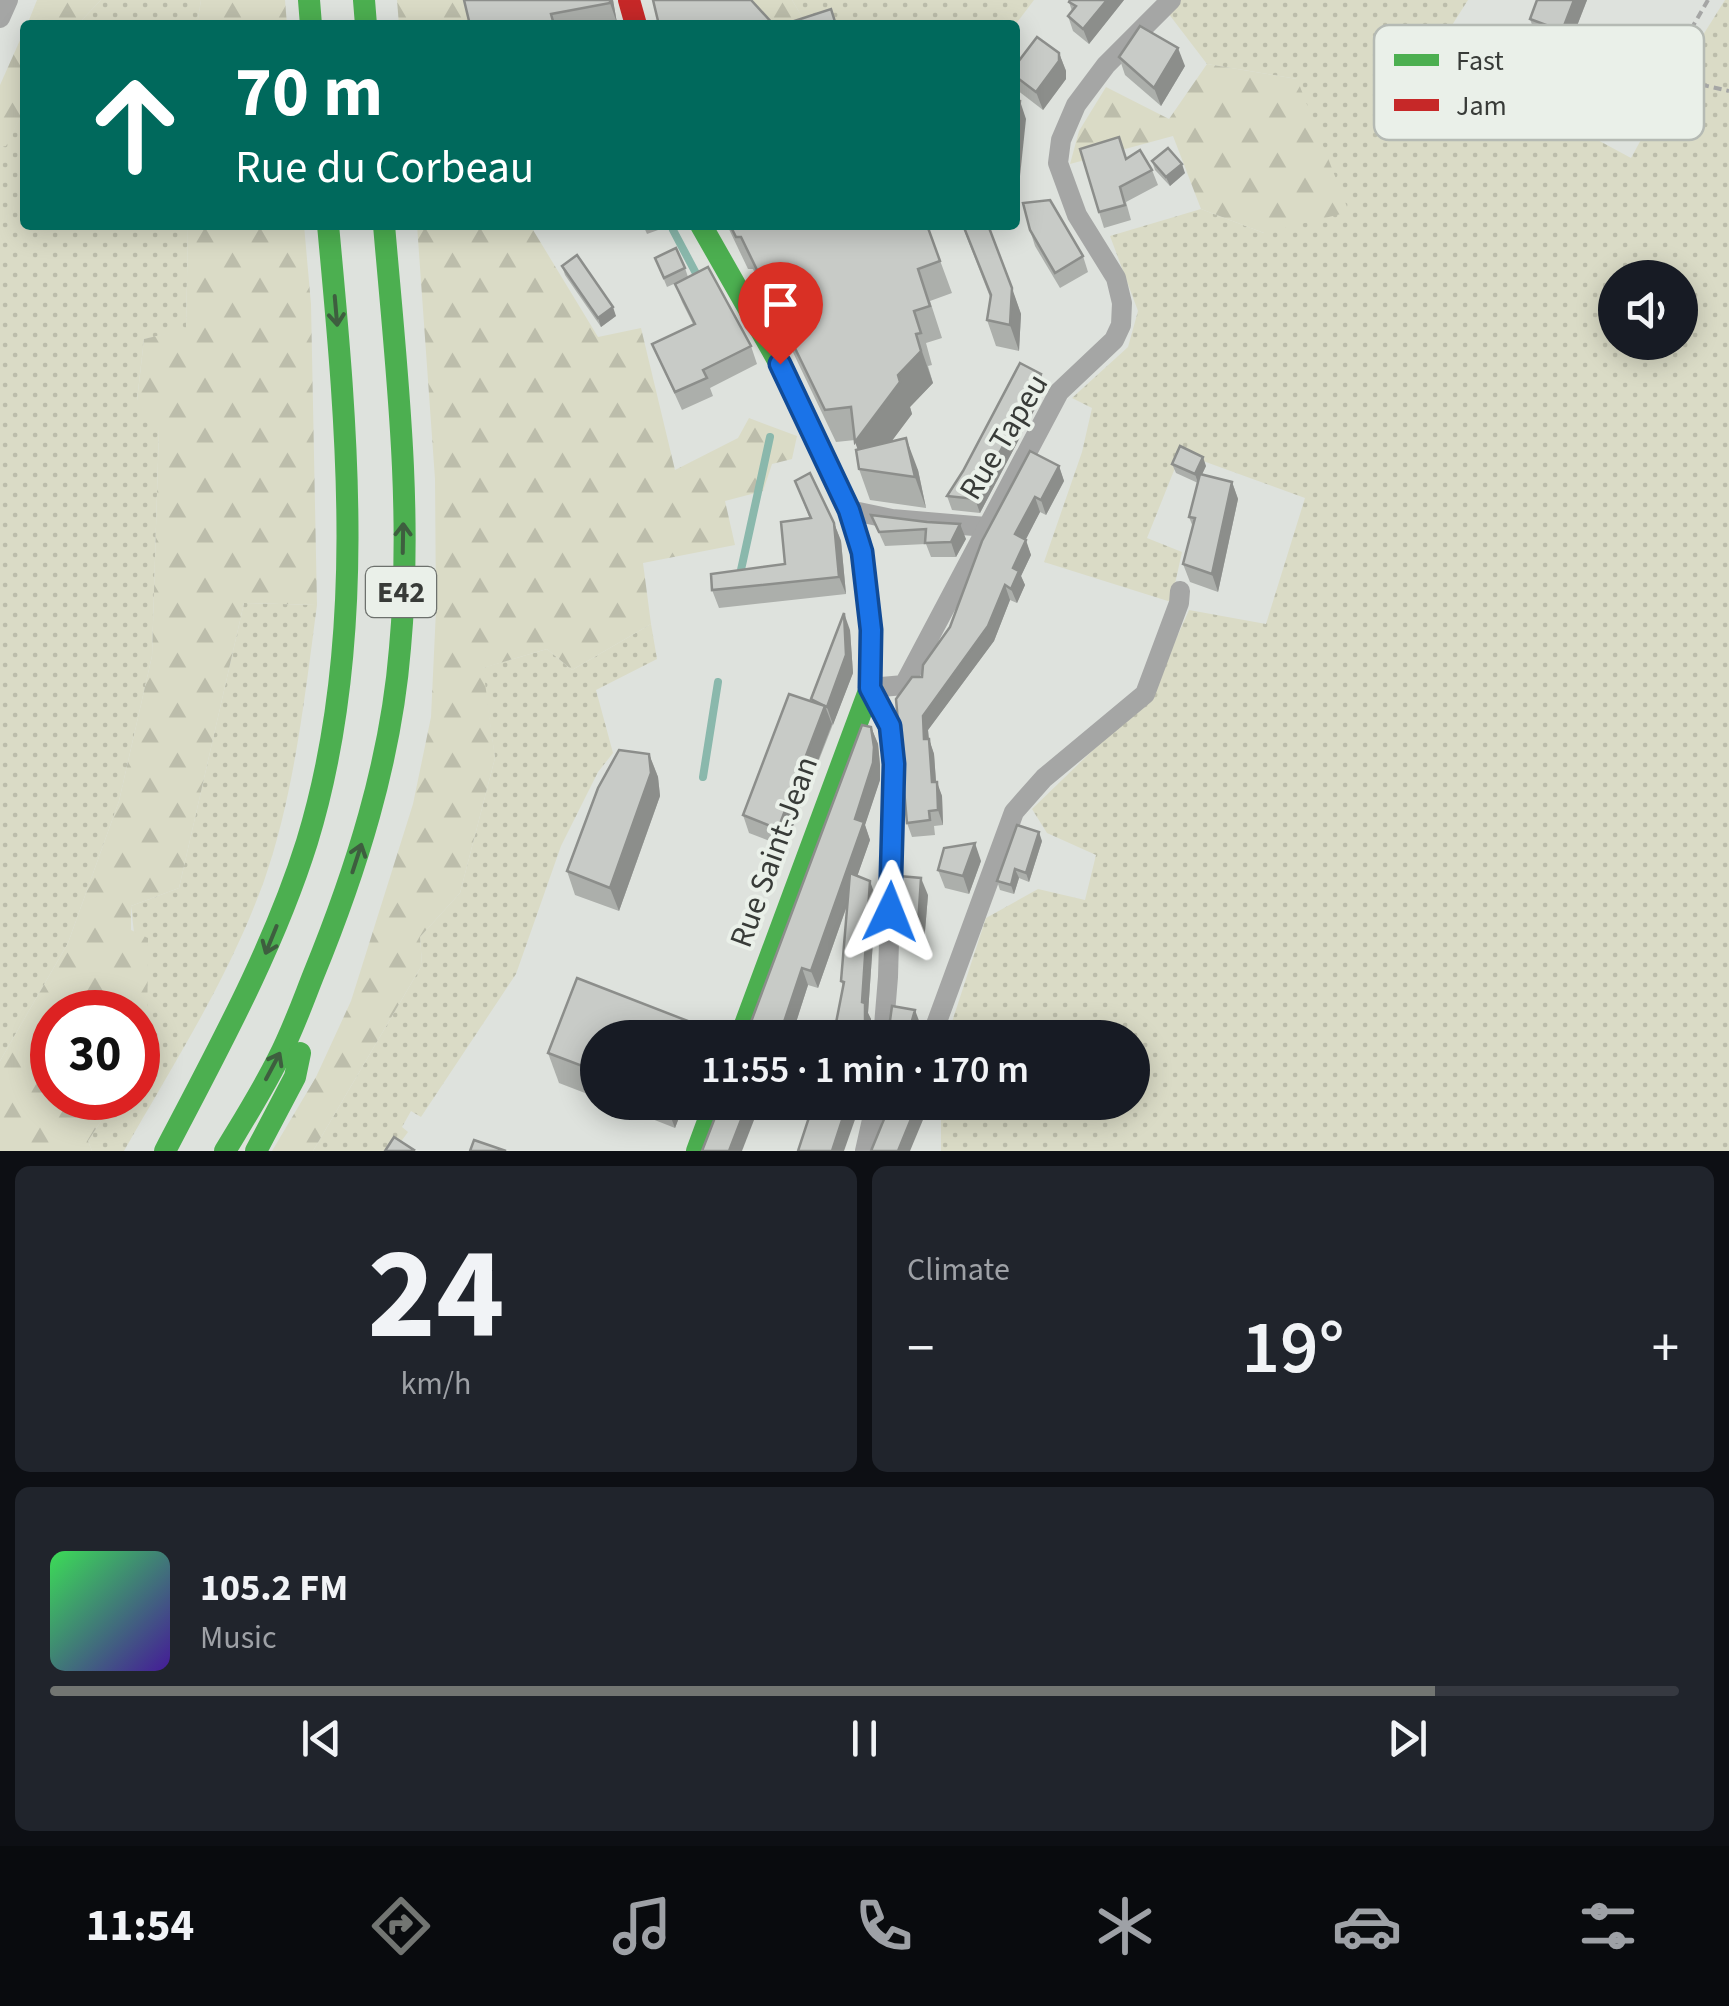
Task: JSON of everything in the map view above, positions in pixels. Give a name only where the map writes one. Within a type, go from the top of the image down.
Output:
[{"type":"main road","name":"E42","points":[[165,1151],[268,949],[304,852],[325,764],[348,606],[350,512],[328,230]]},
{"type":"main road","name":"E42","points":[[225,1151],[279,1058],[324,950],[357,861],[393,705],[403,518],[399,402],[384,230]]},
{"type":"main road","name":"Rue Saint-Jean","points":[[704,230],[780,364],[849,510],[864,571],[871,630],[870,688],[747,1020]]},
{"type":"main road","points":[[256,1151],[295,1077],[324,950]]},
{"type":"main road","points":[[696,1151],[709,1120]]},
{"type":"street","points":[[0,18],[8,0]]},
{"type":"street","name":"Rue Tapeu","points":[[870,688],[904,684],[1060,392],[1114,340],[1122,325],[1116,278],[1077,216],[1058,163],[1061,140],[1076,106],[1106,65],[1172,0]]},
{"type":"street","points":[[849,510],[892,519],[986,527]]},
{"type":"street","points":[[938,1020],[1014,812],[1044,778],[1145,694],[1180,591]]},
{"type":"street","points":[[870,688],[890,726],[894,764],[884,1020]]},
{"type":"street","points":[[864,1151],[873,1120]]},
{"type":"street","points":[[872,1128],[878,1120]]},
{"type":"path","points":[[1694,25],[1708,0]]},
{"type":"path","points":[[1704,85],[1729,90]]},
{"type":"green space","points":[[37,0],[101,0],[82,20],[29,20]]},
{"type":"green space","points":[[101,0],[201,0],[198,20],[82,20]]},
{"type":"green space","points":[[201,0],[285,0],[287,20],[198,20]]},
{"type":"green space","points":[[397,0],[467,0],[470,20],[399,20]]},
{"type":"green space","points":[[747,0],[792,0],[804,20],[761,20]]},
{"type":"green space","points":[[792,0],[1034,0],[1019,20],[804,20]]},
{"type":"green space","points":[[1180,0],[1468,0],[1452,25],[1374,25],[1374,140],[1598,140],[1631,158],[1641,140],[1704,140],[1704,33],[1725,0],[1729,0],[1729,1151],[941,1151],[941,1120],[1150,1120],[1150,1020],[953,1020],[986,918],[1038,889],[1085,900],[1096,855],[1047,833],[1032,809],[1152,693],[1189,610],[1266,624],[1305,498],[1181,453],[1147,538],[1182,552],[1171,602],[1044,562],[1082,452],[1092,408],[1072,398],[1128,347],[1138,311],[1110,236],[1201,209],[1264,233],[1297,79],[1207,64],[1168,13]]},
{"type":"green space","points":[[20,40],[20,118],[6,146],[0,147],[0,85]]},
{"type":"green space","points":[[1207,64],[1297,79],[1349,212],[1264,233],[1201,209],[1173,136],[1070,164],[1079,131],[1106,87],[1169,119]]},
{"type":"green space","points":[[20,118],[20,230],[188,230],[186,330],[144,339],[137,400],[159,428],[152,656],[119,801],[68,943],[41,990],[30,990],[30,1009],[0,1061],[0,147],[6,145]]},
{"type":"green space","points":[[188,230],[304,230],[311,304],[317,605],[244,603],[179,888],[131,906],[131,930],[148,938],[148,990],[41,990],[68,943],[119,801],[152,656],[159,429],[137,401],[144,339],[186,329]]},
{"type":"green space","points":[[417,230],[533,230],[598,337],[641,328],[675,470],[738,438],[749,418],[797,436],[792,459],[772,464],[763,491],[725,501],[735,545],[643,563],[651,624],[572,670],[547,649],[483,668],[495,758],[460,893],[420,937],[422,965],[313,1151],[272,1151],[316,1077],[351,1001],[413,804],[431,717],[436,610],[435,479]]},
{"type":"green space","points":[[244,603],[317,605],[297,745],[264,881],[217,986],[160,1088],[160,990],[140,990],[131,906],[179,888]]},
{"type":"green space","points":[[651,624],[657,659],[596,690],[613,753],[598,772],[561,846],[516,974],[421,1117],[411,1111],[402,1127],[408,1132],[394,1151],[313,1151],[422,965],[420,937],[460,893],[495,758],[482,668],[547,649],[572,670]]},
{"type":"green space","points":[[30,1009],[30,1120],[102,1120],[88,1141],[92,1151],[0,1151],[0,1061]]},
{"type":"green space","points":[[102,1120],[142,1120],[124,1151],[92,1151],[88,1141]]},
{"type":"building","points":[[464,0],[610,0],[551,14],[553,20],[469,20]]},
{"type":"building","points":[[653,0],[751,0],[769,20],[658,20]]},
{"type":"building","points":[[1070,0],[1107,0],[1083,29],[1068,16],[1076,6]]},
{"type":"building","points":[[1537,0],[1574,0],[1564,25],[1546,25],[1530,19]]},
{"type":"building","points":[[831,9],[834,20],[797,20]]},
{"type":"building","points":[[1140,26],[1178,48],[1154,88],[1119,57]]},
{"type":"building","points":[[1037,37],[1059,53],[1059,61],[1036,92],[1020,80],[1020,59]]},
{"type":"building","points":[[1119,137],[1126,159],[1140,150],[1152,170],[1120,187],[1125,205],[1099,212],[1080,149]]},
{"type":"building","points":[[1168,148],[1182,164],[1166,177],[1152,161]]},
{"type":"building","points":[[1050,200],[1083,256],[1055,273],[1030,230],[1023,203]]},
{"type":"building","points":[[732,230],[929,230],[940,261],[918,269],[930,306],[914,311],[921,333],[916,334],[921,351],[898,375],[900,382],[855,442],[851,407],[825,410],[741,237],[736,237]]},
{"type":"building","points":[[965,230],[990,230],[1012,288],[1010,325],[987,320],[991,295]]},
{"type":"building","points":[[676,248],[685,268],[664,278],[655,258]]},
{"type":"building","points":[[577,255],[613,307],[598,318],[562,266]]},
{"type":"building","points":[[708,267],[751,346],[703,370],[707,378],[675,392],[652,344],[695,324],[675,284]]},
{"type":"building","points":[[1020,363],[1041,374],[975,499],[947,496],[963,471]]},
{"type":"building","points":[[906,438],[915,477],[859,469],[856,450]]},
{"type":"building","points":[[1180,446],[1203,457],[1195,474],[1172,464]]},
{"type":"building","points":[[1030,451],[1059,466],[1041,500],[1035,497],[1015,534],[1026,540],[1013,568],[1019,571],[1011,589],[1005,585],[988,626],[923,716],[932,782],[937,782],[938,810],[929,811],[930,820],[907,823],[896,699],[912,677],[922,677],[923,665],[950,627],[982,541]]},
{"type":"building","points":[[810,473],[834,523],[839,577],[712,590],[711,574],[785,564],[781,522],[811,518],[795,481]]},
{"type":"building","points":[[1200,474],[1232,482],[1212,574],[1183,564],[1195,518],[1189,517]]},
{"type":"building","points":[[871,515],[960,524],[951,542],[925,543],[926,529],[879,532]]},
{"type":"building","points":[[844,613],[846,655],[827,707],[811,699]]},
{"type":"building","points":[[789,694],[825,706],[778,829],[743,815]]},
{"type":"building","points":[[862,725],[871,727],[873,763],[855,819],[864,822],[811,971],[802,968],[785,1020],[752,1020]]},
{"type":"building","points":[[619,750],[649,754],[651,773],[610,888],[567,871],[598,788]]},
{"type":"building","points":[[1017,825],[1039,832],[1026,873],[1015,869],[1011,885],[997,881]]},
{"type":"building","points":[[975,843],[963,876],[938,870],[944,848]]},
{"type":"building","points":[[850,873],[870,881],[862,1002],[865,1020],[837,1020],[844,982],[841,981]]},
{"type":"building","points":[[899,876],[921,878],[918,925],[896,924]]},
{"type":"building","points":[[577,978],[685,1020],[580,1020],[580,1065],[548,1053]]},
{"type":"building","points":[[892,1006],[915,1010],[912,1020],[890,1020]]},
{"type":"building","points":[[714,1120],[741,1120],[729,1151],[702,1151]]},
{"type":"building","points":[[808,1120],[842,1120],[832,1151],[798,1151]]},
{"type":"building","points":[[884,1120],[911,1120],[898,1151],[871,1151]]},
{"type":"building","points":[[394,1137],[414,1150],[385,1151]]},
{"type":"building","points":[[474,1140],[506,1151],[470,1151]]},
{"type":"waterway","points":[[673,230],[699,279]]},
{"type":"waterway","points":[[739,579],[770,437]]},
{"type":"waterway","points":[[703,777],[718,682]]},
{"type":"traffic: fast","points":[[309,0],[311,20]]},
{"type":"traffic: fast","points":[[364,0],[366,20]]},
{"type":"traffic: fast","points":[[165,1151],[243,1000],[278,922],[307,842],[326,767],[339,690],[348,535],[341,379],[328,230]]},
{"type":"traffic: fast","points":[[225,1151],[297,1018],[357,856],[389,732],[400,648],[405,542],[384,230]]},
{"type":"traffic: fast","points":[[704,230],[780,364],[849,510],[862,551],[871,630],[870,688],[747,1020]]},
{"type":"traffic: fast","points":[[256,1151],[295,1077],[300,1053]]},
{"type":"traffic: fast","points":[[697,1151],[708,1120]]},
{"type":"traffic: jam","points":[[629,0],[635,20]]},
{"type":"route","points":[[780,364],[849,510],[862,552],[871,630],[870,688],[890,726],[894,764],[890,912]]}]
